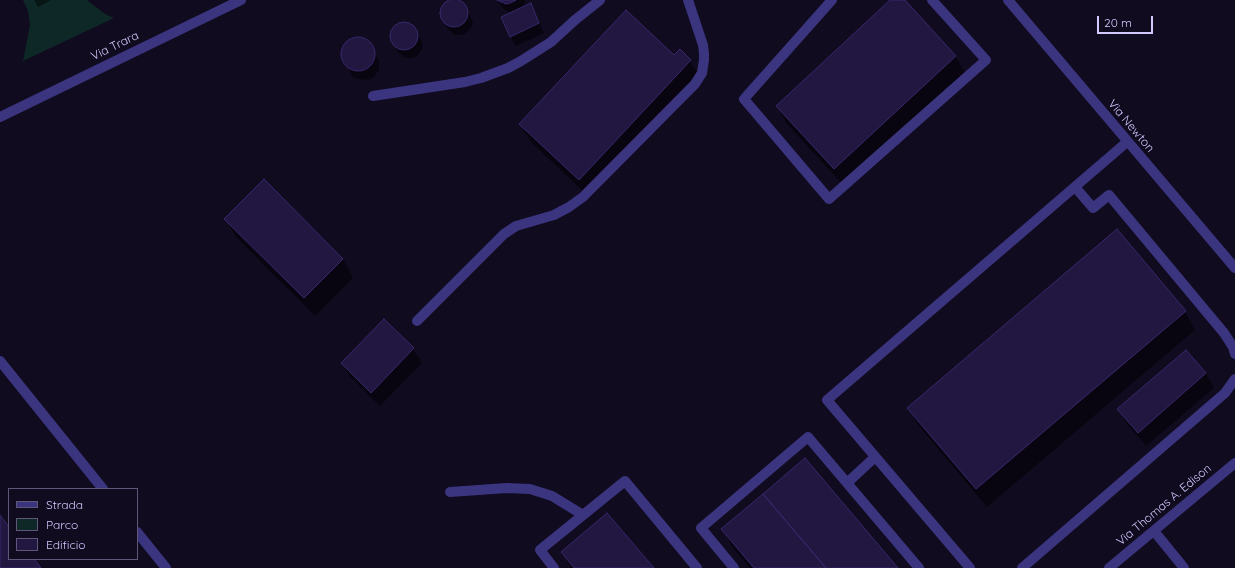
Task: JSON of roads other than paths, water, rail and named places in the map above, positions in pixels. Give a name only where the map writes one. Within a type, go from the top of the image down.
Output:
[{"type":"street","name":"Via Trara","points":[[0,116],[241,0]]},
{"type":"street","points":[[373,96],[465,82],[508,68],[521,62],[551,42],[600,0]]},
{"type":"street","points":[[417,321],[504,234],[516,226],[562,212],[583,197],[695,84],[702,73],[704,52],[688,0]]},
{"type":"street","points":[[832,0],[744,98],[829,199],[986,60],[932,0]]},
{"type":"street","name":"Via Newton","points":[[1008,0],[1235,268]]},
{"type":"street","points":[[970,568],[827,400],[1127,142]]},
{"type":"street","points":[[1076,187],[1093,208],[1109,195],[1224,333],[1233,347],[1235,354]]},
{"type":"street","points":[[0,361],[102,488]]},
{"type":"street","points":[[1022,568],[1225,393],[1235,379]]},
{"type":"street","points":[[734,568],[701,528],[808,437],[919,568]]},
{"type":"street","points":[[847,483],[875,456]]},
{"type":"street","name":"Via Thomas A. Edison","points":[[1109,568],[1235,463]]},
{"type":"street","points":[[554,568],[540,550],[625,481],[697,568]]},
{"type":"street","points":[[450,492],[507,488],[530,489],[552,496],[583,515]]},
{"type":"street","points":[[1154,531],[1184,568]]},
{"type":"street","points":[[138,533],[166,568]]}]
